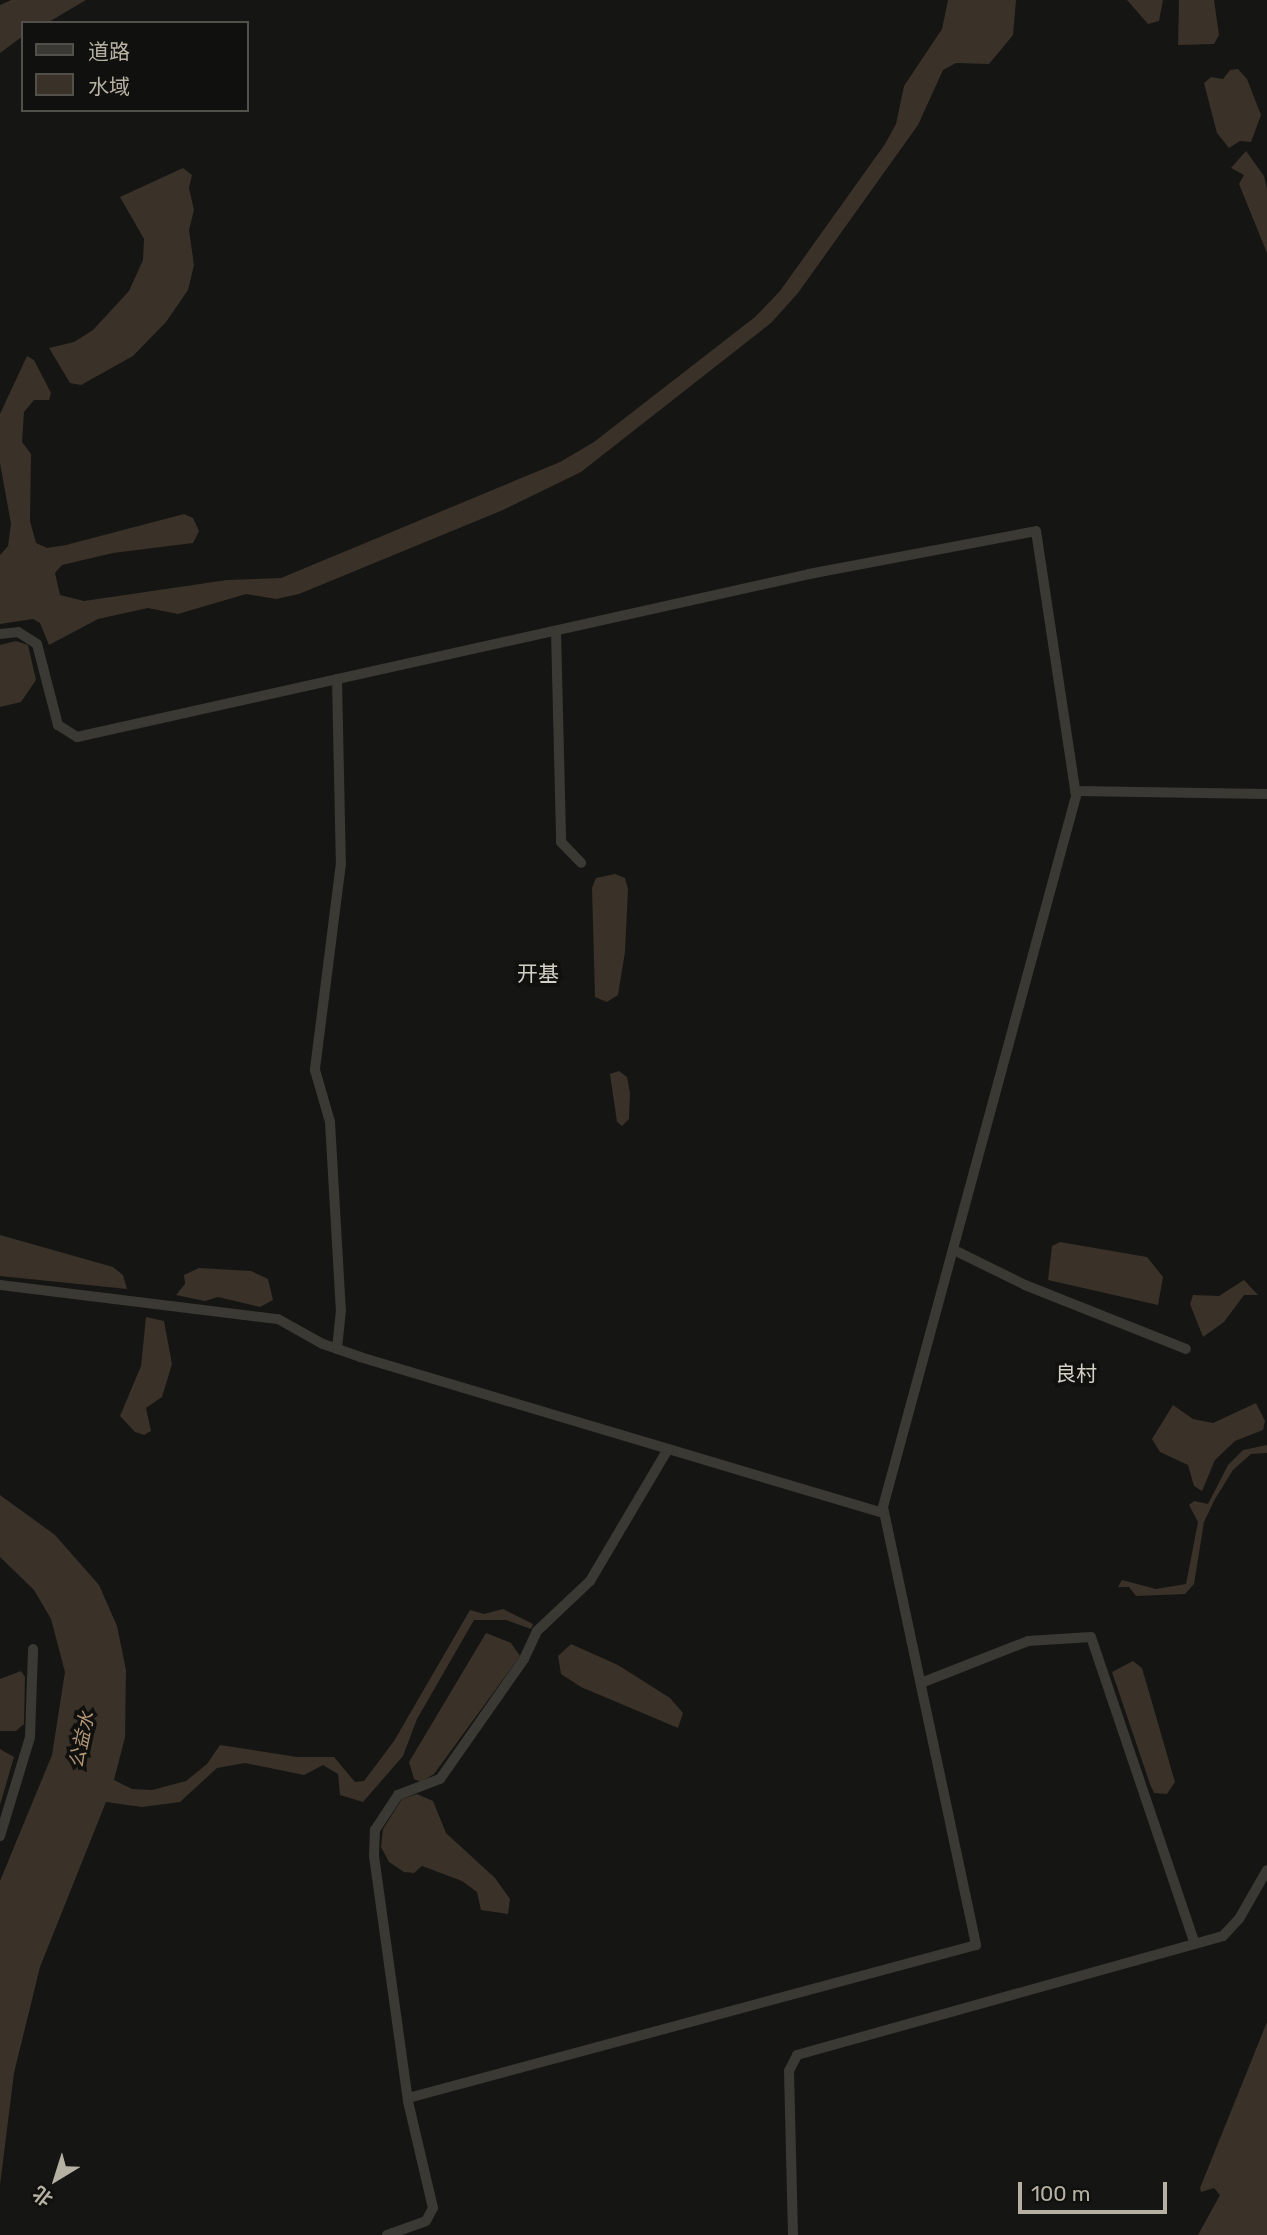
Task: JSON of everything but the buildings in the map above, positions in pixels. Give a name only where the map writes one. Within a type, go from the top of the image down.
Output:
[{"type":"street","points":[[0,634],[18,632],[37,644],[58,725],[74,736],[809,574],[1036,531],[1075,791],[954,1250],[884,1496],[883,1513],[976,1945],[408,2098]]},
{"type":"street","points":[[556,631],[561,842],[581,863]]},
{"type":"street","points":[[337,680],[341,863],[315,1070],[330,1122],[341,1310],[337,1349]]},
{"type":"street","points":[[1075,791],[1267,794]]},
{"type":"street","points":[[954,1250],[1025,1285],[1186,1349]]},
{"type":"street","points":[[0,1285],[266,1316],[337,1349],[883,1513]]},
{"type":"street","points":[[387,2235],[426,2221],[433,2208],[408,2098],[373,1856],[375,1830],[398,1795],[440,1779],[524,1659],[537,1631],[590,1581],[668,1449]]},
{"type":"street","points":[[921,1683],[1028,1641],[1091,1637],[1145,1809],[1195,1944]]},
{"type":"street","points":[[0,1836],[30,1737],[33,1649]]},
{"type":"street","points":[[793,2235],[789,2071],[797,2055],[1223,1937],[1267,1870]]},
{"type":"water","points":[[11,0],[86,0],[50,21],[21,21],[21,37],[0,53],[0,5]]},
{"type":"water","points":[[948,0],[1016,0],[1013,35],[989,64],[956,63],[943,70],[918,125],[798,293],[771,323],[581,472],[503,510],[299,594],[276,599],[246,594],[178,614],[148,608],[98,619],[49,645],[40,623],[33,619],[0,624],[0,555],[8,546],[11,524],[0,463],[0,414],[27,356],[34,360],[51,393],[49,400],[34,400],[24,412],[22,442],[31,454],[30,521],[36,543],[47,548],[66,545],[184,514],[193,518],[199,531],[193,543],[113,553],[62,565],[55,573],[60,595],[84,601],[227,580],[281,578],[560,462],[594,442],[755,317],[780,291],[885,144],[896,124],[904,86],[942,29]]},
{"type":"water","points":[[1127,0],[1163,0],[1159,21],[1148,24]]},
{"type":"water","points":[[1179,0],[1214,0],[1219,35],[1214,44],[1178,45]]},
{"type":"water","points":[[1238,69],[1247,79],[1261,115],[1251,142],[1240,141],[1229,148],[1217,133],[1204,83],[1211,77],[1223,79],[1230,70]]},
{"type":"water","points":[[1246,151],[1264,176],[1267,189],[1267,253],[1239,184],[1244,175],[1231,168]]},
{"type":"water","points":[[183,168],[192,175],[189,188],[194,210],[189,230],[194,265],[188,290],[166,322],[133,356],[81,385],[70,383],[49,348],[74,342],[93,330],[129,291],[143,260],[144,239],[120,197]]},
{"type":"water","points":[[16,641],[28,645],[36,680],[21,702],[0,707],[0,645]]},
{"type":"water","points":[[615,874],[625,878],[628,889],[625,952],[618,995],[607,1002],[595,997],[592,888],[596,878]]},
{"type":"water","points":[[619,1071],[627,1077],[630,1093],[629,1119],[622,1126],[617,1122],[610,1074]]},
{"type":"water","points":[[0,1235],[113,1267],[123,1275],[127,1289],[0,1276]]},
{"type":"water","points":[[1060,1242],[1147,1257],[1163,1277],[1158,1305],[1048,1280],[1052,1246]]},
{"type":"water","points":[[199,1268],[251,1271],[268,1279],[273,1300],[260,1307],[218,1297],[205,1301],[176,1295],[185,1284],[184,1275]]},
{"type":"water","points":[[1244,1280],[1258,1295],[1244,1295],[1224,1322],[1203,1337],[1190,1304],[1193,1295],[1219,1296]]},
{"type":"water","points":[[146,1317],[164,1321],[172,1364],[162,1397],[146,1408],[151,1431],[144,1435],[135,1432],[120,1416],[141,1366]]},
{"type":"water","points":[[1256,1403],[1265,1421],[1263,1430],[1235,1441],[1215,1460],[1202,1491],[1194,1486],[1188,1465],[1160,1452],[1152,1439],[1173,1405],[1193,1419],[1213,1423]]},
{"type":"water","points":[[1267,1445],[1267,1453],[1251,1454],[1233,1470],[1215,1499],[1204,1522],[1194,1584],[1185,1594],[1136,1596],[1129,1587],[1118,1587],[1122,1580],[1156,1589],[1186,1584],[1198,1522],[1189,1505],[1194,1501],[1208,1504],[1228,1465],[1243,1450]]},
{"type":"water","name":"公益水","points":[[0,1495],[55,1535],[99,1585],[117,1626],[126,1670],[125,1737],[114,1780],[132,1789],[152,1790],[186,1781],[207,1764],[220,1745],[297,1757],[334,1757],[355,1782],[364,1781],[394,1741],[470,1610],[484,1614],[503,1609],[533,1624],[531,1629],[506,1620],[474,1620],[417,1719],[403,1756],[363,1802],[340,1795],[338,1774],[323,1765],[304,1775],[245,1763],[217,1768],[180,1802],[142,1807],[106,1802],[40,1967],[14,2073],[0,2185],[0,1881],[52,1755],[65,1672],[51,1619],[34,1590],[0,1557]]},
{"type":"water","points":[[486,1633],[511,1643],[520,1656],[434,1774],[421,1782],[414,1779],[409,1762]]},
{"type":"water","points":[[571,1644],[618,1665],[670,1698],[683,1713],[678,1728],[581,1687],[561,1674],[558,1656]]},
{"type":"water","points":[[1133,1661],[1142,1668],[1175,1782],[1167,1794],[1154,1793],[1112,1672]]},
{"type":"water","points":[[21,1671],[25,1677],[24,1724],[16,1731],[0,1731],[0,1679]]},
{"type":"water","points":[[0,1749],[14,1757],[0,1805]]},
{"type":"water","points":[[417,1794],[433,1801],[446,1833],[495,1878],[510,1899],[508,1914],[481,1910],[477,1892],[462,1881],[422,1866],[414,1873],[404,1872],[389,1862],[381,1847],[383,1829],[402,1799]]},
{"type":"water","points":[[1267,2022],[1267,2235],[1198,2235],[1220,2195],[1214,2188],[1201,2192],[1200,2188]]},
{"type":"district","name":"开基","points":[[538,974]]},
{"type":"district","name":"良村","points":[[1076,1374]]}]
